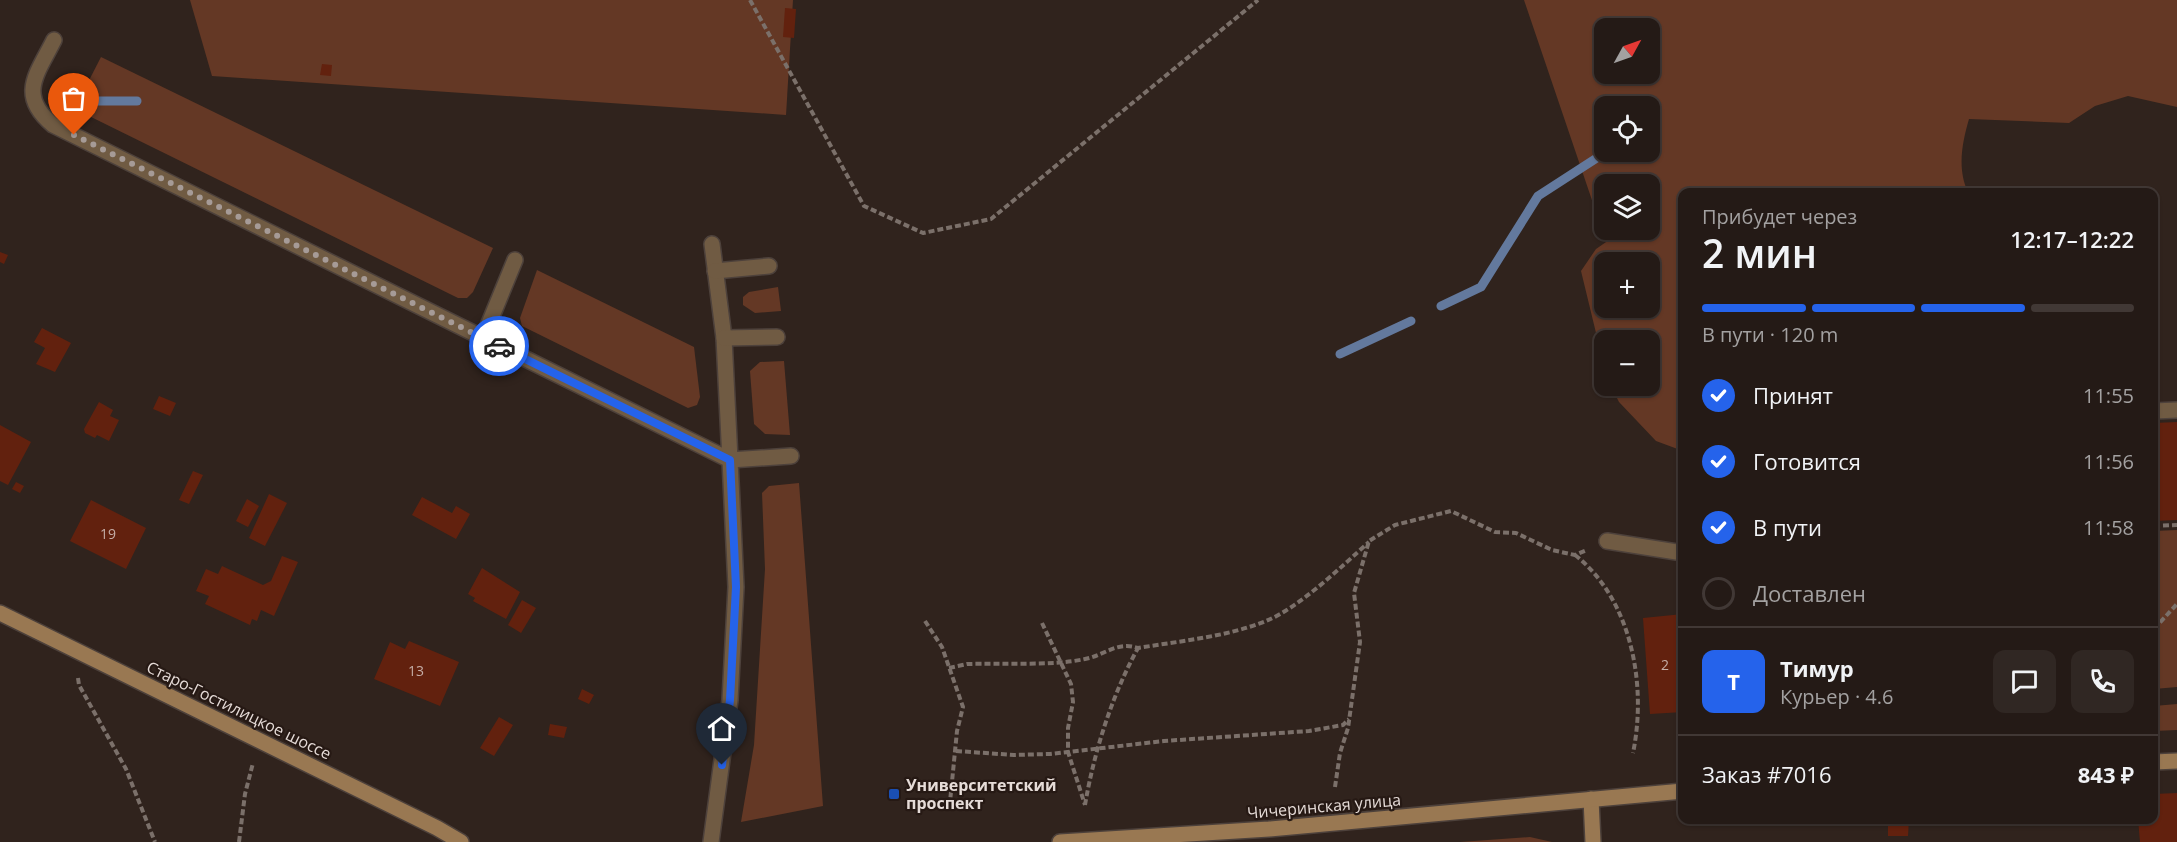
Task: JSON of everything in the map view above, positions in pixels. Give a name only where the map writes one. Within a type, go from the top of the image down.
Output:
[{"type":"main road","name":"Старо-Гостилицкое шоссе","points":[[0,613],[461,842]]},
{"type":"main road","points":[[2158,762],[2177,761]]},
{"type":"main road","name":"Чичеринская улица","points":[[1060,842],[1269,829],[1678,791]]},
{"type":"main road","points":[[1591,799],[1593,842]]},
{"type":"lane","points":[[54,40],[33,83],[32,94],[43,117],[53,125],[730,460],[791,456]]},
{"type":"lane","points":[[711,842],[730,700],[736,587],[724,338],[712,244]]},
{"type":"lane","points":[[483,338],[515,260]]},
{"type":"lane","points":[[715,271],[769,266]]},
{"type":"lane","points":[[724,338],[777,336]]},
{"type":"lane","points":[[2158,411],[2177,410]]},
{"type":"lane","points":[[1607,541],[1678,553]]},
{"type":"path","points":[[750,0],[864,206],[923,233],[991,219],[1258,0]]},
{"type":"path","points":[[949,668],[967,664],[1086,659],[1113,647],[1129,645],[1138,648],[1222,634],[1267,621],[1334,574],[1369,541],[1395,525],[1451,511],[1496,532],[1516,533],[1552,550],[1575,555],[1595,571],[1632,640],[1639,724],[1634,753]]},
{"type":"path","points":[[2158,526],[2177,525]]},
{"type":"path","points":[[1335,787],[1340,753],[1350,718],[1360,642],[1354,593],[1369,541]]},
{"type":"path","points":[[1575,555],[1607,541]]},
{"type":"path","points":[[2158,625],[2177,604]]},
{"type":"path","points":[[925,621],[942,647],[963,706],[950,802]]},
{"type":"path","points":[[1042,623],[1057,661],[1071,684],[1073,702],[1068,728],[1068,752],[1085,805],[1090,774],[1113,705],[1138,648]]},
{"type":"path","points":[[74,649],[79,685],[126,769],[155,842]]},
{"type":"path","points":[[956,751],[1014,755],[1099,750],[1164,741],[1330,729],[1342,725],[1350,718]]},
{"type":"path","points":[[239,842],[245,794],[255,760]]},
{"type":"shaded area","points":[[190,0],[793,0],[786,115],[212,76]]},
{"type":"shaded area","points":[[1524,0],[2177,0],[2177,107],[2128,96],[2095,106],[2069,123],[1969,119],[1962,156],[1967,188],[1678,188],[1678,449],[1656,441],[1616,396],[1660,396],[1660,330],[1595,330],[1581,271],[1596,249],[1609,240],[1660,240],[1660,174],[1594,174],[1594,206]]},
{"type":"shaded area","points":[[101,57],[493,248],[473,292],[467,298],[458,298],[87,115],[80,106],[80,98]]},
{"type":"shaded area","points":[[537,270],[694,347],[700,397],[697,405],[688,408],[522,326],[520,318]]},
{"type":"shaded area","points":[[778,287],[781,311],[755,313],[743,305],[743,297],[749,292]]},
{"type":"shaded area","points":[[784,361],[790,435],[765,434],[754,424],[750,371],[760,362]]},
{"type":"shaded area","points":[[799,483],[823,806],[741,822],[754,745],[765,569],[762,493],[769,486]]},
{"type":"shaded area","points":[[2177,530],[2177,687],[2158,689],[2158,531]]},
{"type":"shaded area","points":[[2177,704],[2177,730],[2158,731],[2158,706]]},
{"type":"shaded area","points":[[1530,837],[1552,842],[1460,842]]},
{"type":"building","points":[[785,8],[796,9],[794,38],[783,37]]},
{"type":"building","points":[[322,64],[332,65],[331,76],[320,75]]},
{"type":"building","points":[[0,252],[8,255],[4,264],[0,262]]},
{"type":"building","points":[[42,328],[71,343],[55,372],[36,364],[45,348],[34,342]]},
{"type":"building","points":[[159,396],[176,403],[170,416],[153,409]]},
{"type":"building","points":[[99,402],[113,410],[110,416],[119,420],[109,441],[97,435],[95,438],[85,433],[84,429]]},
{"type":"building","points":[[2177,422],[2177,520],[2158,521],[2158,423]]},
{"type":"building","points":[[0,425],[31,442],[8,485],[0,481]]},
{"type":"building","points":[[193,471],[203,475],[189,504],[179,500]]},
{"type":"building","points":[[16,482],[24,486],[20,493],[12,489]]},
{"type":"building","points":[[269,494],[287,503],[265,546],[249,538]]},
{"type":"building","points":[[422,497],[452,513],[456,506],[470,514],[456,539],[412,515]]},
{"type":"building","points":[[247,499],[259,506],[248,527],[236,521]]},
{"type":"building","points":[[91,500],[146,528],[126,569],[70,541]]},
{"type":"building","points":[[282,556],[298,562],[274,616],[261,610],[257,621],[252,619],[250,625],[205,604],[209,596],[196,591],[206,569],[218,574],[222,566],[263,585],[271,581]]},
{"type":"building","points":[[482,568],[520,592],[506,619],[473,601],[475,598],[468,594]]},
{"type":"building","points":[[522,600],[536,608],[521,633],[508,625]]},
{"type":"building","points":[[1678,614],[1678,712],[1650,714],[1643,618]]},
{"type":"building","points":[[409,641],[459,662],[440,706],[374,679],[390,642],[405,649]]},
{"type":"building","points":[[582,689],[594,695],[589,704],[578,699]]},
{"type":"building","points":[[499,717],[513,725],[494,756],[480,748]]},
{"type":"building","points":[[550,724],[567,727],[564,738],[548,735]]},
{"type":"building","points":[[2177,793],[2177,842],[2140,842],[2138,824],[2158,824],[2158,794]]},
{"type":"building","points":[[1888,824],[1909,824],[1908,836],[1888,836]]},
{"type":"waterway","points":[[93,101],[137,101]]},
{"type":"waterway","points":[[1441,306],[1481,287],[1538,196],[1594,160]]},
{"type":"waterway","points":[[1340,354],[1411,321]]},
{"type":"way so far","points":[[74,135],[499,346]]},
{"type":"place","name":"Университетский проспект","points":[[894,794]]},
{"type":"route","points":[[499,346],[730,460],[736,587],[730,700],[722,765]]}]
